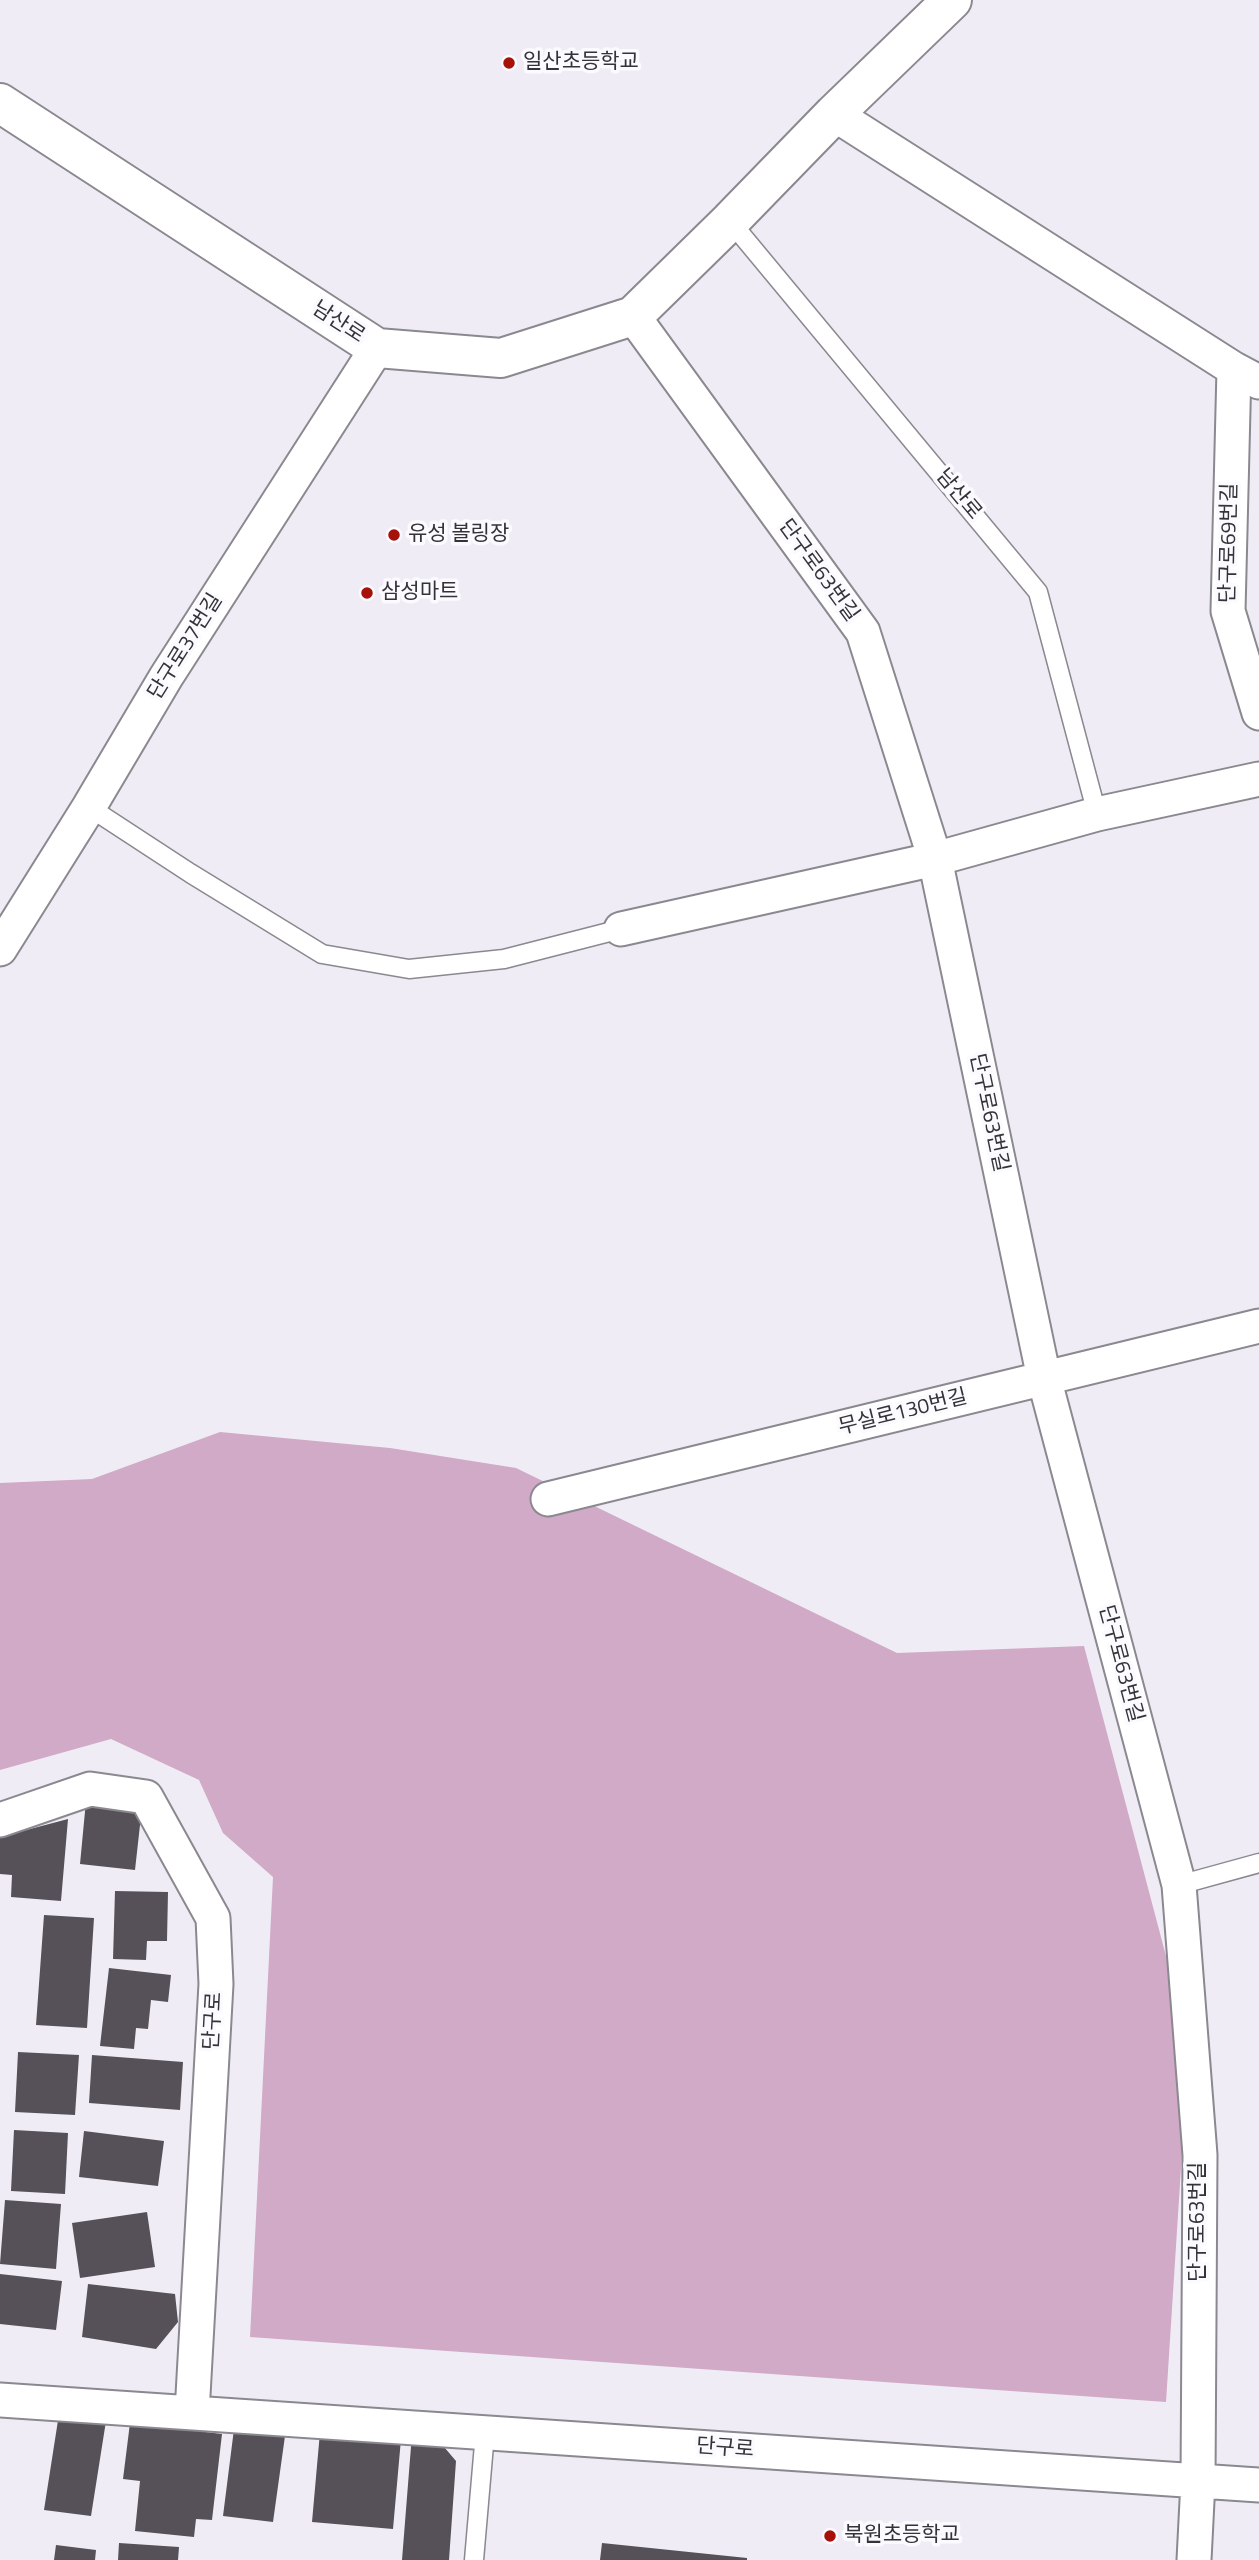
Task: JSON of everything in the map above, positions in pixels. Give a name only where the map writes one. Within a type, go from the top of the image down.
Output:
[{"type":"street","name":"남산로","points":[[0,103],[376,348],[501,358],[633,316],[952,0]]},
{"type":"street","points":[[834,114],[1247,375]]},
{"type":"street","name":"단구로63번길","points":[[633,316],[863,632],[935,859],[1044,1378],[1179,1885],[1200,2155],[1198,2481],[1194,2560]]},
{"type":"street","name":"단구로37번길","points":[[0,948],[89,807],[166,677],[376,348]]},
{"type":"street","name":"단구로69번길","points":[[1247,375],[1228,611],[1259,713]]},
{"type":"street","points":[[621,929],[935,859],[1097,814],[1259,779]]},
{"type":"street","name":"무실로130번길","points":[[548,1499],[1259,1326]]},
{"type":"street","name":"단구로","points":[[0,1820],[90,1789],[146,1797],[213,1918],[216,1984],[191,2413]]},
{"type":"street","name":"단구로","points":[[0,2400],[1259,2485]]},
{"type":"lane","name":"남산로","points":[[730,221],[1038,592],[1097,814]]},
{"type":"lane","points":[[89,807],[190,873],[323,954],[409,970],[505,959],[621,929]]},
{"type":"lane","points":[[1179,1885],[1259,1863]]},
{"type":"lane","points":[[474,2560],[485,2433]]},
{"type":"shaded area","points":[[220,1432],[390,1448],[516,1468],[897,1653],[1084,1646],[1189,2043],[1166,2402],[250,2337],[273,1877],[223,1833],[199,1780],[111,1739],[0,1770],[0,1483],[92,1479]]},
{"type":"building","points":[[86,1801],[142,1807],[135,1870],[80,1864]]},
{"type":"building","points":[[68,1819],[61,1901],[11,1897],[12,1875],[0,1874],[0,1837]]},
{"type":"building","points":[[115,1891],[168,1892],[167,1941],[147,1941],[146,1960],[113,1959]]},
{"type":"building","points":[[44,1915],[94,1918],[87,2028],[36,2025]]},
{"type":"building","points":[[109,1968],[171,1975],[168,2002],[151,2000],[148,2029],[136,2028],[134,2049],[100,2046]]},
{"type":"building","points":[[18,2052],[79,2055],[75,2115],[15,2112]]},
{"type":"building","points":[[92,2055],[183,2062],[180,2110],[89,2103]]},
{"type":"building","points":[[14,2130],[68,2133],[65,2194],[11,2191]]},
{"type":"building","points":[[84,2131],[164,2141],[158,2186],[79,2177]]},
{"type":"building","points":[[5,2200],[61,2204],[56,2269],[0,2264]]},
{"type":"building","points":[[147,2212],[155,2267],[80,2278],[72,2223]]},
{"type":"building","points":[[0,2274],[62,2281],[56,2330],[0,2324]]},
{"type":"building","points":[[88,2284],[175,2294],[178,2322],[156,2349],[82,2337]]},
{"type":"building","points":[[59,2414],[106,2421],[91,2516],[44,2510]]},
{"type":"building","points":[[130,2423],[222,2434],[212,2520],[196,2519],[194,2537],[135,2531],[140,2481],[123,2479]]},
{"type":"building","points":[[234,2429],[285,2436],[273,2522],[223,2516]]},
{"type":"building","points":[[320,2432],[401,2439],[393,2529],[312,2522]]},
{"type":"building","points":[[412,2434],[433,2434],[456,2461],[449,2560],[402,2560]]},
{"type":"building","points":[[119,2543],[179,2547],[178,2560],[118,2560]]},
{"type":"building","points":[[602,2543],[747,2558],[747,2560],[600,2560]]},
{"type":"building","points":[[56,2545],[96,2550],[95,2560],[54,2560]]},
{"type":"place","name":"일산초등학교","points":[[509,63]]},
{"type":"place","name":"유성 볼링장","points":[[394,535]]},
{"type":"place","name":"삼성마트","points":[[367,593]]},
{"type":"place","name":"북원초등학교","points":[[830,2536]]}]
